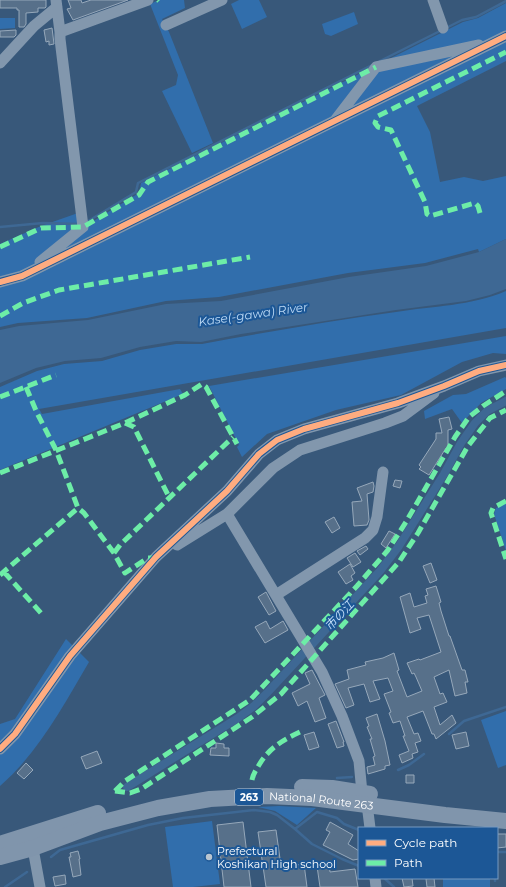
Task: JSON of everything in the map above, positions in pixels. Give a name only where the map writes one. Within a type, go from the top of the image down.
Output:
[{"type":"highway","name":"National Route 263","points":[[0,844],[32,841],[158,808],[210,799],[282,797],[365,798],[506,812]]},
{"type":"highway","name":"National Route 263","points":[[365,798],[445,815],[506,820]]},
{"type":"highway","name":"National Route 263","points":[[0,857],[32,841]]},
{"type":"street","points":[[60,32],[148,0]]},
{"type":"street","points":[[166,25],[222,0]]},
{"type":"street","points":[[433,0],[442,28]]},
{"type":"street","points":[[22,276],[83,228],[57,3]]},
{"type":"street","points":[[0,63],[57,3]]},
{"type":"street","points":[[335,121],[376,67],[501,38]]},
{"type":"street","points":[[0,282],[22,276],[501,38]]},
{"type":"street","points":[[0,749],[15,734],[70,656],[156,557],[227,491],[259,454],[277,440],[304,429],[398,403],[479,371],[506,365]]},
{"type":"street","points":[[156,557],[227,514],[273,468],[300,450],[403,416],[444,386]]},
{"type":"street","points":[[276,595],[365,538],[373,530],[377,517],[383,472]]},
{"type":"street","points":[[227,514],[305,641],[322,672],[359,761],[370,827]]},
{"type":"street","points":[[32,841],[40,887]]},
{"type":"shaded area","points":[[159,0],[184,0],[185,8],[162,19],[169,32],[213,143],[192,153],[162,91],[176,85],[178,75],[150,4]]},
{"type":"shaded area","points":[[239,0],[259,0],[267,17],[242,29],[231,4]]},
{"type":"shaded area","points":[[506,3],[506,61],[417,106],[430,132],[440,182],[464,177],[483,181],[506,176],[506,239],[479,252],[478,249],[425,263],[348,273],[219,297],[166,301],[87,318],[18,323],[0,327],[0,244],[41,226],[78,213],[87,225],[139,193],[141,183],[463,22],[478,18]]},
{"type":"shaded area","points":[[354,12],[358,24],[331,36],[325,34],[322,24]]},
{"type":"shaded area","points":[[0,18],[15,18],[15,28],[0,29]]},
{"type":"shaded area","points":[[506,291],[506,328],[39,409],[42,414],[180,389],[183,394],[0,470],[0,387],[37,371],[64,364],[102,361],[140,350],[176,344],[202,344],[323,323],[466,303]]},
{"type":"shaded area","points":[[506,336],[506,354],[493,353],[462,362],[401,395],[336,410],[267,434],[242,457],[237,447],[239,445],[209,386]]},
{"type":"shaded area","points":[[505,377],[506,389],[481,403],[462,423],[452,409],[425,419],[424,411],[453,395],[466,394]]},
{"type":"shaded area","points":[[506,503],[506,551],[494,514],[496,508]]},
{"type":"shaded area","points":[[66,639],[89,662],[49,728],[27,758],[0,786],[0,724],[15,719]]},
{"type":"shaded area","points":[[506,711],[506,765],[498,768],[481,720]]},
{"type":"shaded area","points":[[279,806],[316,808],[297,825],[275,811],[258,807]]},
{"type":"shaded area","points":[[212,821],[220,884],[193,887],[173,887],[165,827]]},
{"type":"shaded area","points":[[443,879],[490,879],[490,887],[443,887]]},
{"type":"water","name":"Kase(-gawa) River","points":[[506,239],[506,289],[490,295],[466,301],[396,310],[241,334],[201,342],[176,341],[140,347],[101,358],[65,361],[36,368],[0,383],[0,330],[19,326],[88,320],[166,304],[221,301],[349,277],[426,266],[479,252]]},
{"type":"building","points":[[0,0],[46,0],[46,7],[38,8],[38,12],[26,13],[26,24],[24,27],[19,27],[19,10],[17,10],[17,8],[0,8]]},
{"type":"building","points":[[68,0],[81,0],[82,3],[91,0],[128,0],[73,20],[67,9],[71,8]]},
{"type":"building","points":[[52,28],[54,44],[49,45],[49,41],[46,42],[44,30]]},
{"type":"building","points":[[16,30],[16,35],[14,37],[0,37],[0,31]]},
{"type":"building","points":[[449,417],[452,429],[448,430],[448,448],[446,448],[429,475],[419,469],[421,467],[419,465],[436,439],[436,433],[442,433],[439,419]]},
{"type":"building","points":[[395,480],[402,481],[400,488],[393,486]]},
{"type":"building","points":[[373,482],[373,492],[367,494],[369,520],[367,525],[354,526],[352,502],[362,501],[357,488]]},
{"type":"building","points":[[334,517],[340,528],[332,533],[325,522]]},
{"type":"building","points":[[389,531],[395,534],[386,548],[381,544]]},
{"type":"building","points":[[366,546],[368,549],[360,555],[357,551]]},
{"type":"building","points":[[355,553],[361,562],[353,567],[347,558]]},
{"type":"building","points":[[431,563],[437,580],[430,583],[423,566]]},
{"type":"building","points":[[350,564],[355,573],[351,576],[353,580],[346,584],[338,572]]},
{"type":"building","points":[[436,586],[441,602],[439,603],[441,611],[449,636],[462,670],[465,670],[468,682],[465,682],[467,693],[455,696],[449,670],[434,677],[440,694],[443,693],[447,702],[434,707],[440,725],[452,715],[456,723],[436,739],[434,734],[432,734],[423,711],[407,717],[414,734],[418,733],[421,741],[415,743],[418,752],[412,754],[413,758],[402,763],[399,755],[409,751],[403,736],[405,736],[400,721],[393,723],[389,713],[391,712],[384,694],[393,691],[388,678],[373,681],[380,699],[370,702],[364,684],[348,688],[354,705],[346,708],[335,684],[349,679],[347,670],[366,665],[365,662],[383,658],[394,653],[399,670],[397,671],[407,697],[422,691],[414,673],[412,674],[407,663],[441,652],[429,615],[417,618],[421,629],[410,633],[400,597],[410,593],[414,607],[427,603],[425,596],[428,595],[426,589]]},
{"type":"building","points":[[266,592],[276,611],[269,615],[258,597]]},
{"type":"building","points":[[266,621],[270,629],[283,621],[288,630],[265,643],[255,627]]},
{"type":"building","points":[[312,670],[325,695],[319,698],[326,718],[315,722],[307,701],[298,706],[292,693],[310,684],[305,673]]},
{"type":"building","points":[[377,714],[390,765],[385,766],[385,769],[368,774],[367,767],[375,765],[373,757],[375,756],[366,718]]},
{"type":"building","points":[[336,721],[344,742],[344,746],[337,748],[328,724]]},
{"type":"building","points":[[314,732],[319,747],[309,750],[304,735]]},
{"type":"building","points":[[466,732],[469,746],[456,749],[452,735]]},
{"type":"building","points":[[216,743],[224,744],[224,748],[229,748],[229,756],[210,755],[211,748],[216,748]]},
{"type":"building","points":[[97,751],[102,763],[86,769],[81,757]]},
{"type":"building","points":[[26,763],[33,770],[24,779],[17,773]]},
{"type":"building","points":[[406,775],[414,775],[414,783],[406,783]]},
{"type":"building","points":[[243,822],[251,887],[224,887],[217,825]]},
{"type":"building","points":[[330,822],[353,835],[348,844],[358,850],[358,859],[353,860],[323,845],[330,832],[326,830]]},
{"type":"building","points":[[276,830],[281,866],[304,864],[307,887],[266,887],[258,832]]},
{"type":"building","points":[[498,834],[506,834],[506,847],[498,848]]},
{"type":"building","points":[[78,851],[81,875],[73,877],[69,857],[71,857],[70,853]]},
{"type":"building","points":[[329,864],[330,872],[355,869],[358,887],[320,887],[317,866]]},
{"type":"building","points":[[65,875],[66,884],[55,886],[53,877]]},
{"type":"building","points":[[402,879],[412,879],[413,886],[404,887]]},
{"type":"building","points":[[426,879],[434,879],[435,887],[427,887]]},
{"type":"waterway","points":[[446,28],[462,20],[476,17],[506,1]]},
{"type":"waterway","points":[[380,61],[442,30]]},
{"type":"waterway","points":[[85,223],[136,192],[138,183],[372,65]]},
{"type":"waterway","points":[[0,227],[43,223],[80,224]]},
{"type":"waterway","name":"市の江","points":[[127,787],[238,718],[254,706],[267,693],[380,571],[399,546],[444,474],[461,443],[475,423],[487,411],[506,401]]},
{"type":"waterway","points":[[449,734],[464,721],[506,707]]},
{"type":"waterway","points":[[398,770],[409,765],[424,754]]},
{"type":"waterway","points":[[337,778],[352,777]]},
{"type":"waterway","points":[[51,857],[60,850],[148,825],[183,818],[254,810],[270,812],[277,815],[312,844],[358,866]]},
{"type":"waterway","points":[[295,829],[317,812],[337,818],[344,824],[358,830]]},
{"type":"waterway","points":[[498,852],[506,852]]},
{"type":"waterway","points":[[5,887],[27,872]]},
{"type":"waterway","points":[[385,879],[394,887]]},
{"type":"marked path","points":[[480,213],[478,206],[475,203],[430,216],[427,214],[425,202],[391,130],[378,127],[375,123],[378,116],[506,52]]},
{"type":"marked path","points":[[0,247],[41,228],[83,227],[139,195],[148,182],[376,67]]},
{"type":"marked path","points":[[0,316],[23,303],[59,290],[250,257]]},
{"type":"marked path","points":[[0,397],[56,375]]},
{"type":"marked path","points":[[0,473],[125,423],[185,395],[202,384],[206,387],[237,444]]},
{"type":"marked path","points":[[26,387],[37,413],[56,450],[78,508],[84,513],[114,553],[125,573],[148,558],[154,558]]},
{"type":"marked path","points":[[115,791],[125,781],[250,700],[357,586],[388,550],[406,522],[455,437],[469,417],[506,391]]},
{"type":"marked path","points":[[115,791],[130,793],[141,789],[252,717],[281,694],[399,562],[418,533],[468,446],[490,418],[506,410]]},
{"type":"marked path","points":[[125,423],[134,427],[169,497]]},
{"type":"marked path","points":[[114,553],[120,545],[233,437]]},
{"type":"marked path","points":[[506,501],[493,508],[491,513],[506,559]]},
{"type":"marked path","points":[[0,575],[78,508]]},
{"type":"marked path","points":[[4,572],[41,613]]},
{"type":"marked path","points":[[252,780],[256,770],[267,754],[282,741],[300,732]]},
{"type":"cycle path","points":[[0,282],[22,276],[506,36]]},
{"type":"cycle path","points":[[0,749],[15,734],[70,656],[156,557],[227,491],[259,454],[277,440],[304,429],[398,403],[479,371],[506,365]]},
{"type":"place","name":"Prefectural Koshikan High school","points":[[209,857]]}]
